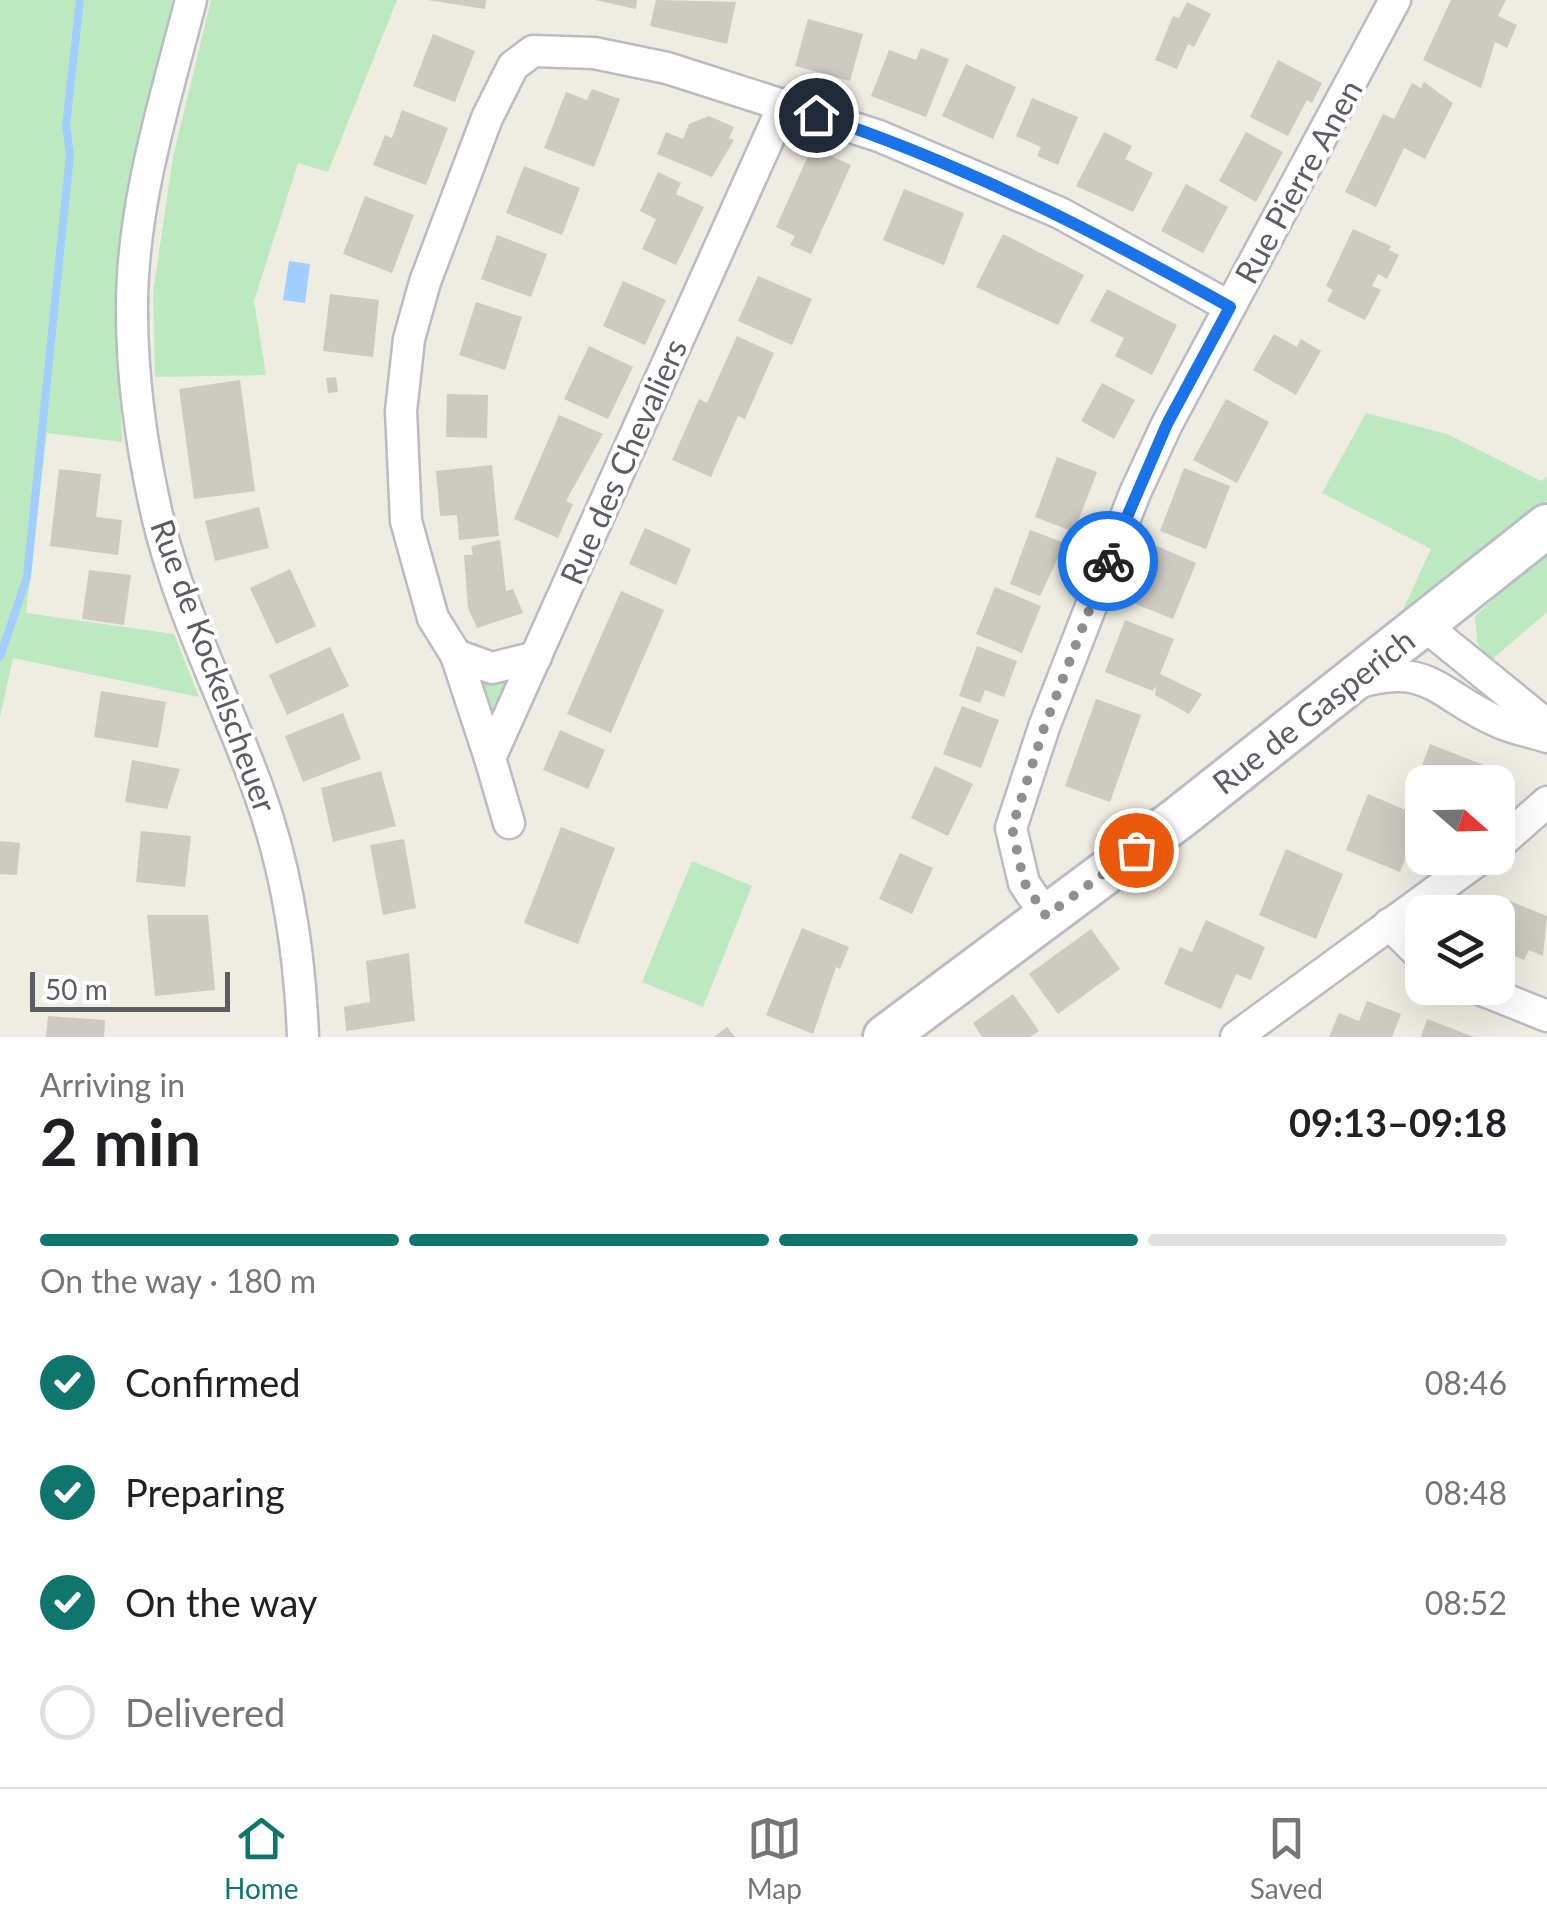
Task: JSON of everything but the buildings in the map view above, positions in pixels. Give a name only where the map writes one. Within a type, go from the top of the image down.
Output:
[{"type":"main road","name":"Rue de Gasperich","points":[[884,1037],[1346,687],[1547,526]]},
{"type":"street","name":"Rue de Kockelscheuer","points":[[191,0],[151,156],[137,247],[132,310],[136,379],[158,518],[184,601],[260,795],[283,872],[302,992],[303,1037]]},
{"type":"street","name":"Rue Pierre Anen","points":[[1046,916],[1024,882],[1012,828],[1044,728],[1134,493],[1394,0]]},
{"type":"street","points":[[510,823],[456,655],[433,618],[406,522],[401,411],[409,339],[424,282],[487,118],[513,66],[533,51],[594,53],[667,68],[880,136],[1060,213],[1230,307]]},
{"type":"street","name":"Rue des Chevaliers","points":[[490,758],[784,104]]},
{"type":"street","points":[[1462,652],[1465,616],[1479,581]]},
{"type":"street","points":[[1424,625],[1462,652],[1491,684],[1547,725]]},
{"type":"street","points":[[1424,625],[1430,679]]},
{"type":"street","points":[[456,655],[492,668],[536,658]]},
{"type":"street","points":[[1346,687],[1375,678],[1430,679],[1498,722],[1547,737]]},
{"type":"street","points":[[1515,830],[1547,802]]},
{"type":"street","points":[[1236,1037],[1457,875]]},
{"type":"street","points":[[1388,924],[1405,940]]},
{"type":"street","points":[[1515,1003],[1547,1016]]},
{"type":"green space","points":[[0,0],[176,0],[136,155],[120,249],[118,346],[122,442],[47,433],[26,613],[174,634],[199,697],[13,658],[0,717]]},
{"type":"green space","points":[[211,0],[397,0],[328,172],[298,163],[254,301],[266,375],[155,377],[153,293],[173,157]]},
{"type":"green space","points":[[1366,413],[1447,434],[1541,481],[1547,477],[1547,500],[1400,616],[1431,549],[1322,493]]},
{"type":"green space","points":[[1547,550],[1547,612],[1487,664],[1477,641],[1475,616]]},
{"type":"green space","points":[[474,679],[512,683],[493,727]]},
{"type":"green space","points":[[692,861],[752,886],[703,1007],[642,982]]},
{"type":"water","points":[[289,261],[310,264],[305,303],[283,300]]},
{"type":"waterway","points":[[0,657],[27,577],[70,155],[66,125],[80,0]]},
{"type":"way so far","points":[[1108,561],[1044,728],[1012,828],[1014,857],[1024,882],[1046,916],[1136,850]]},
{"type":"route","points":[[816,115],[880,136],[1012,196],[1060,213],[1230,307],[1167,424],[1134,493],[1108,561]]}]
